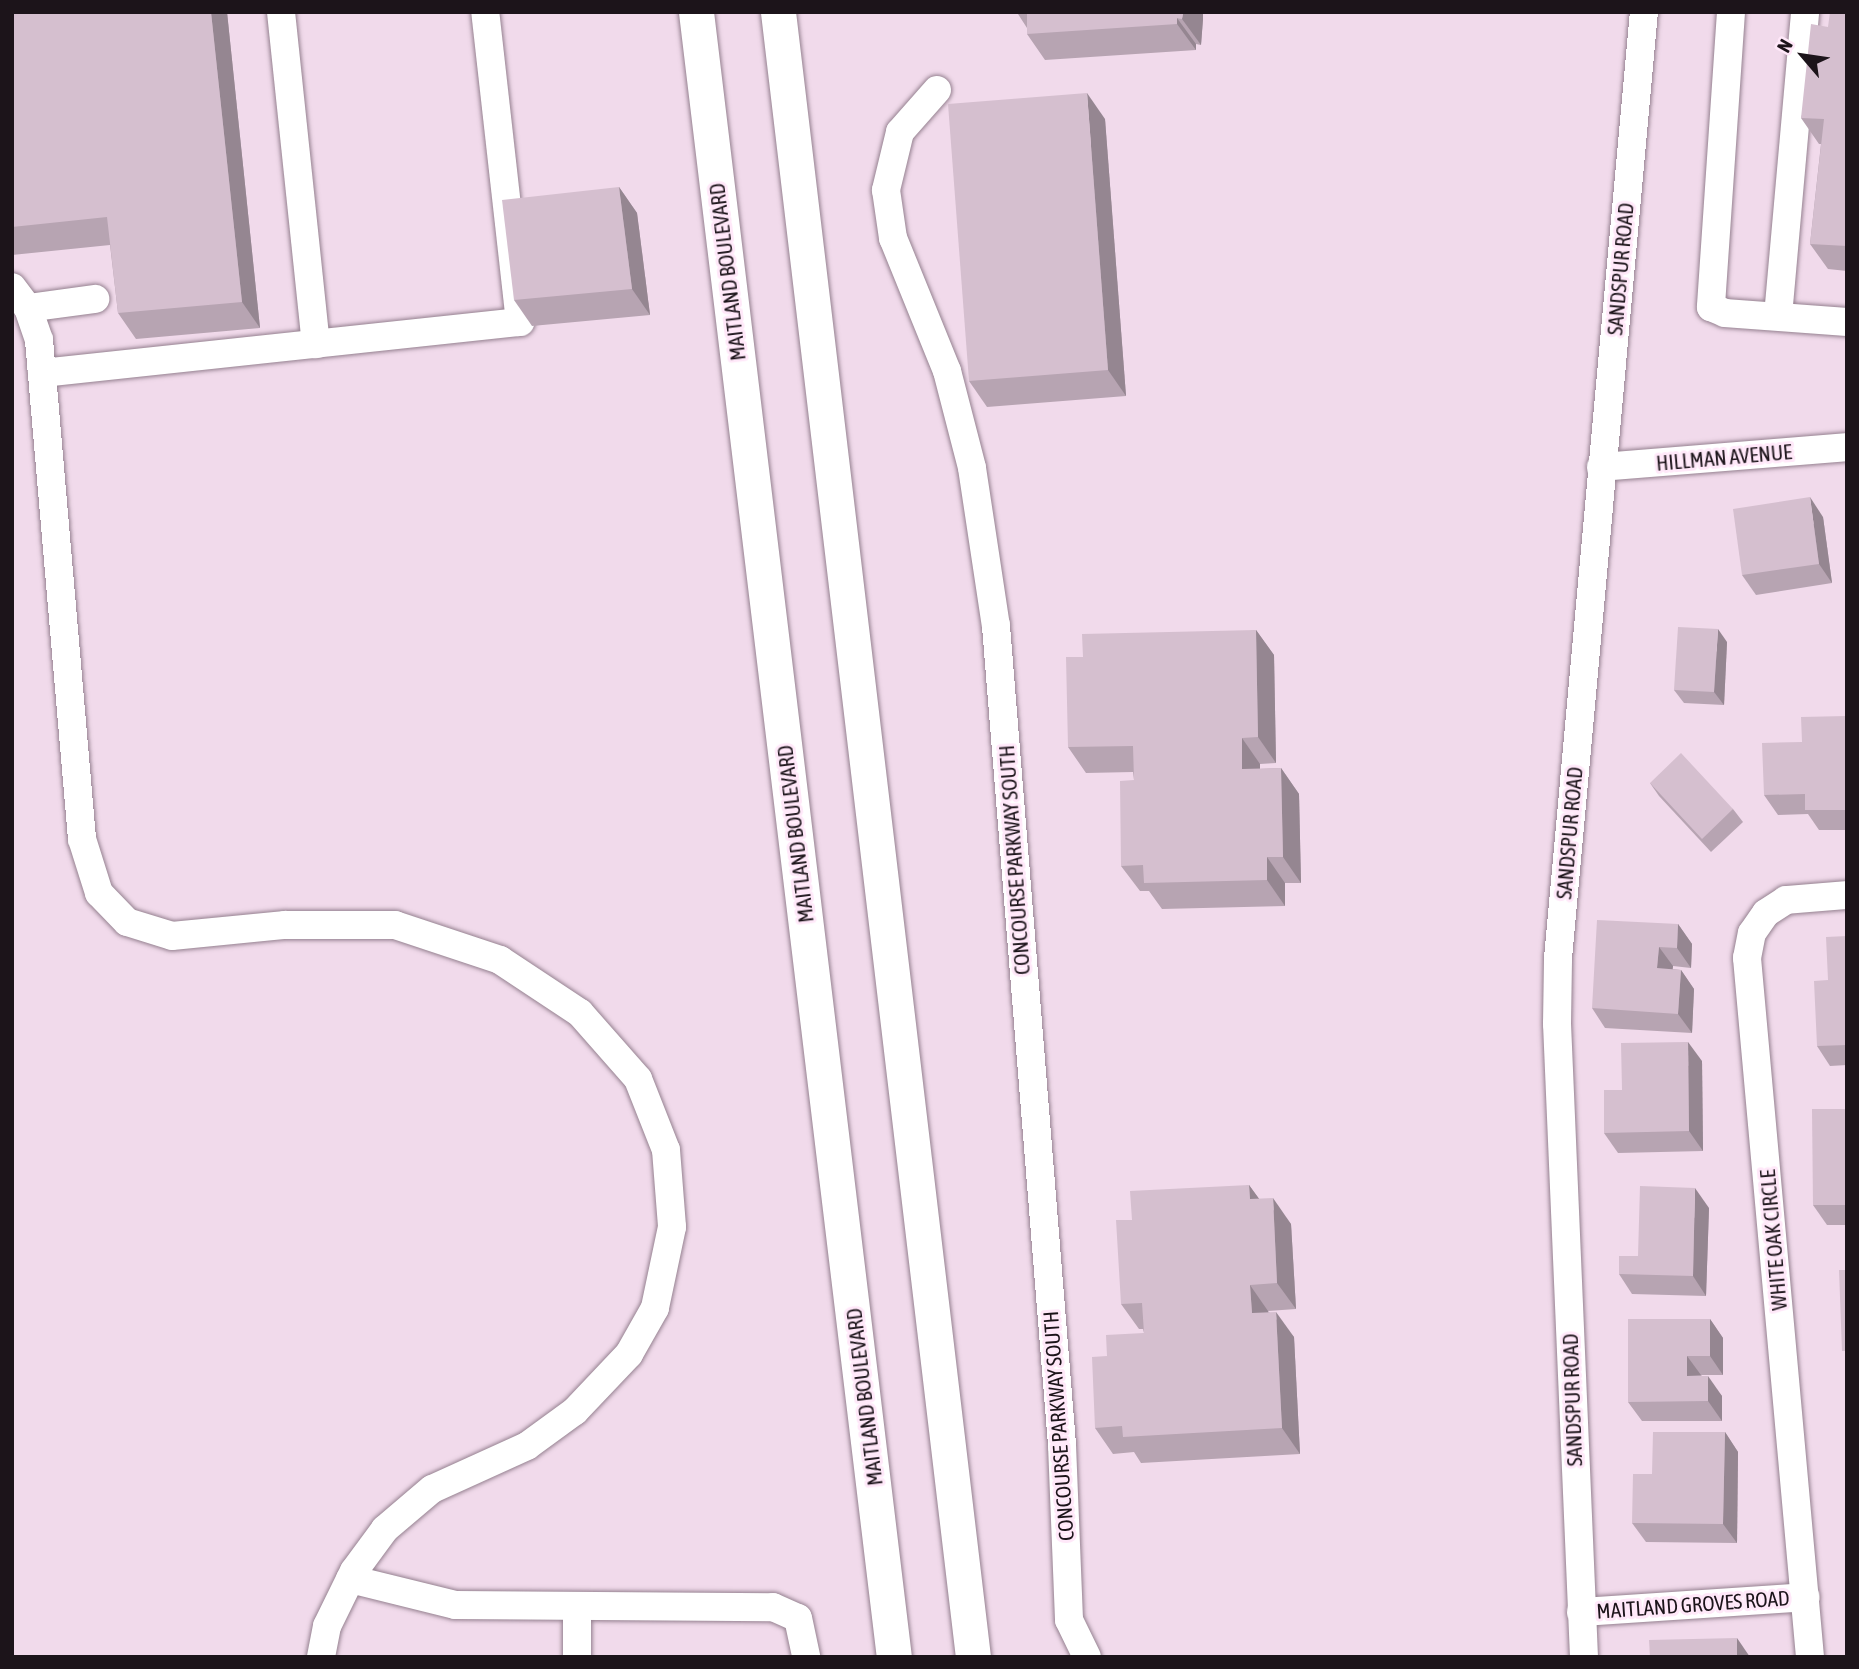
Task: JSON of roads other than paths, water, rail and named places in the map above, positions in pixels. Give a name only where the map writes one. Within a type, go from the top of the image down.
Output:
[{"type":"main road","name":"MAITLAND BOULEVARD","points":[[696,12],[894,1657]]},
{"type":"main road","points":[[778,12],[973,1657]]},
{"type":"street","points":[[281,12],[316,344]]},
{"type":"street","points":[[42,373],[520,322],[485,12]]},
{"type":"street","name":"SANDSPUR ROAD","points":[[1584,1657],[1558,958],[1644,12]]},
{"type":"street","points":[[1731,12],[1709,300],[1718,311],[1847,321]]},
{"type":"street","points":[[1778,316],[1805,12]]},
{"type":"street","name":"CONCOURSE PARKWAY SOUTH","points":[[937,90],[900,132],[886,190],[893,238],[947,371],[969,456],[996,626],[1062,1445],[1069,1620],[1087,1657]]},
{"type":"street","points":[[95,299],[20,298],[39,340],[82,839],[99,893],[127,922],[172,936],[285,925],[395,925],[500,960],[580,1013],[638,1079],[666,1150],[672,1227],[655,1308],[629,1354],[575,1411],[527,1446],[432,1489],[385,1529],[350,1579],[327,1626],[321,1657]]},
{"type":"street","name":"HILLMAN AVENUE","points":[[1601,467],[1847,447]]},
{"type":"street","name":"WHITE OAK CIRCLE","points":[[1810,1657],[1747,958],[1752,933],[1766,913],[1786,900],[1847,895]]},
{"type":"street","points":[[350,1579],[454,1605],[578,1609],[773,1607],[798,1618],[806,1657]]},
{"type":"street","name":"MAITLAND GROVES ROAD","points":[[1581,1612],[1806,1597]]},
{"type":"street","points":[[577,1657],[578,1609]]}]
